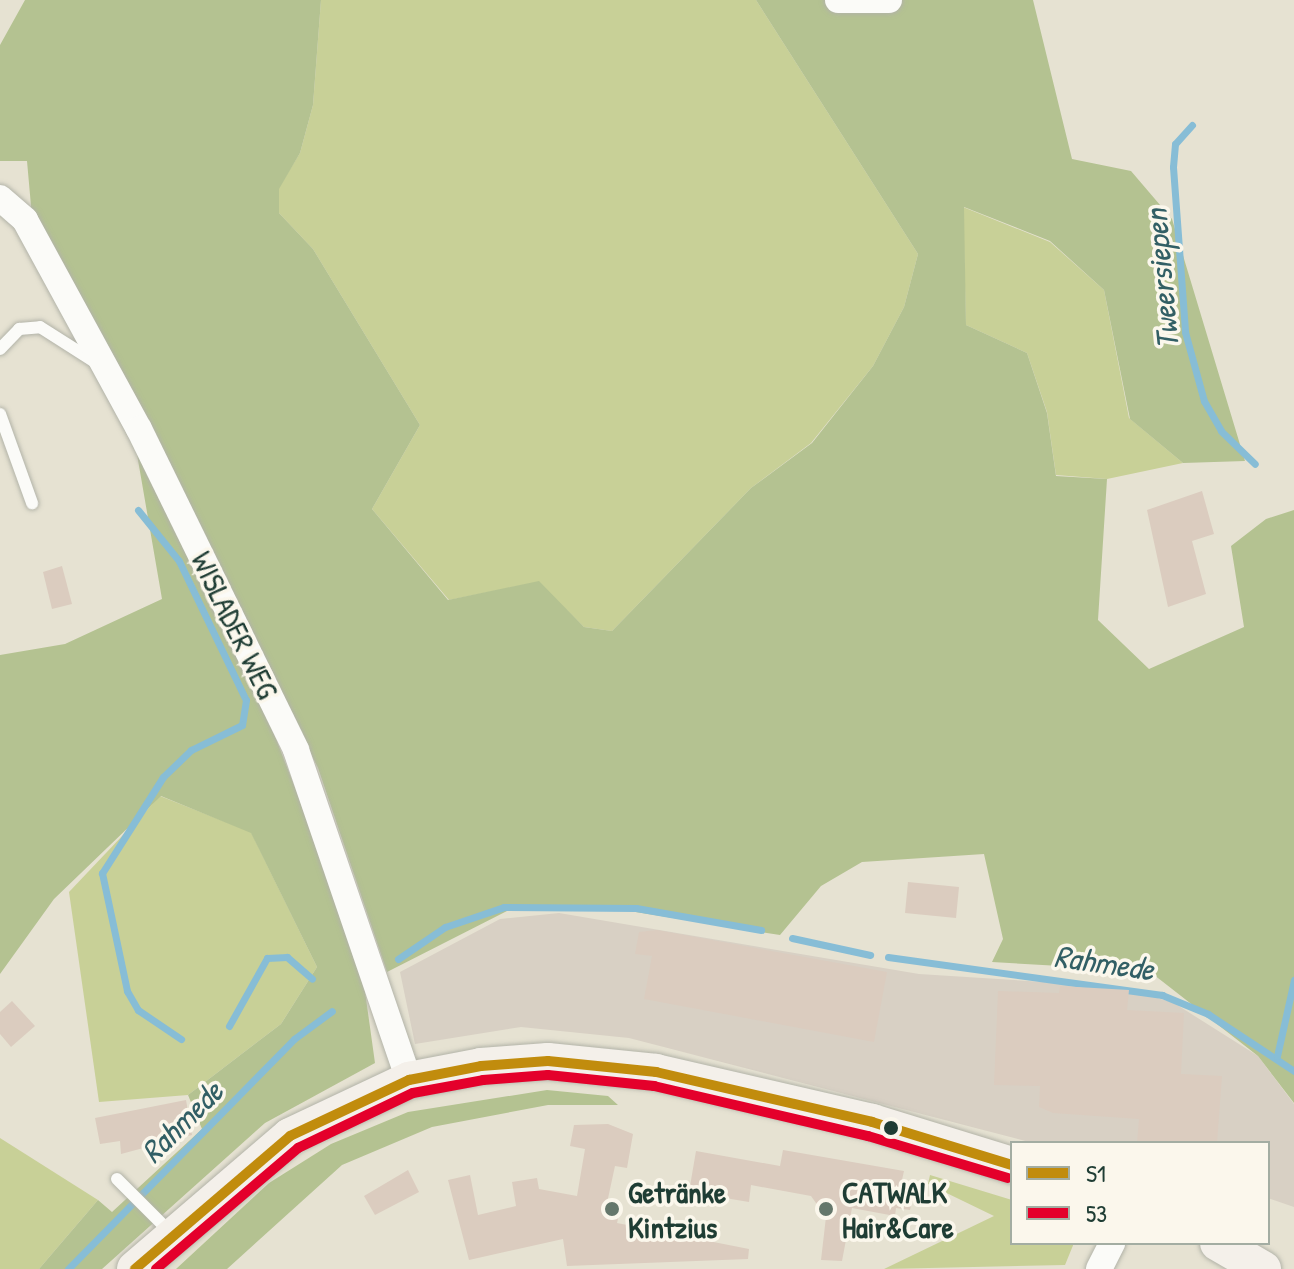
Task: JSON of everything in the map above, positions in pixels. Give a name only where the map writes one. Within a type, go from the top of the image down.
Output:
[{"type":"main road","points":[[135,1269],[170,1232],[290,1136],[409,1080],[548,1061],[656,1072],[872,1122],[1010,1164]]},
{"type":"main road","points":[[1221,1245],[1263,1269]]},
{"type":"street","points":[[838,0],[889,0]]},
{"type":"street","name":"WISLADER WEG","points":[[0,198],[25,220],[107,371],[296,750],[409,1080]]},
{"type":"street","points":[[1099,1269],[1111,1245]]},
{"type":"lane","points":[[0,349],[19,329],[40,327],[107,371]]},
{"type":"lane","points":[[0,414],[32,503]]},
{"type":"lane","points":[[117,1179],[141,1210],[170,1232]]},
{"type":"shaded area","points":[[559,913],[919,974],[1122,987],[1174,1003],[1258,1056],[1294,1104],[1294,1207],[1270,1199],[1270,1141],[1025,1141],[629,1038],[521,1027],[415,1044],[400,972],[500,919]]},
{"type":"green space","points":[[25,0],[321,0],[313,105],[300,153],[279,189],[279,213],[313,249],[420,425],[372,509],[448,600],[539,581],[584,627],[612,631],[751,488],[812,443],[873,366],[904,307],[918,254],[756,0],[1033,0],[1072,159],[1131,171],[1172,219],[1245,461],[1183,463],[1130,419],[1104,290],[1050,241],[964,207],[966,325],[1027,353],[1047,413],[1056,476],[1107,479],[1098,620],[1149,669],[1244,627],[1231,546],[1266,519],[1294,510],[1294,1103],[1258,1056],[1149,971],[992,962],[1003,939],[984,854],[862,862],[821,886],[780,935],[623,910],[507,911],[387,972],[318,768],[147,424],[32,217],[27,161],[0,161],[0,45]]},
{"type":"green space","points":[[321,0],[756,0],[918,254],[904,307],[873,366],[811,443],[751,488],[612,631],[584,627],[538,582],[449,600],[372,509],[420,425],[313,249],[279,213],[278,189],[300,153],[313,105]]},
{"type":"green space","points":[[963,207],[1050,242],[1104,290],[1129,418],[1183,463],[1107,479],[1056,475],[1047,412],[1027,353],[966,325]]},
{"type":"green space","points":[[133,431],[254,682],[311,829],[363,977],[375,1063],[265,1123],[102,1269],[39,1269],[98,1200],[112,1212],[202,1129],[188,1095],[281,1024],[317,967],[251,833],[161,796],[54,899],[0,974],[0,655],[65,644],[162,599]]},
{"type":"green space","points":[[160,796],[251,832],[317,967],[281,1024],[188,1095],[99,1102],[69,892]]},
{"type":"green space","points":[[547,1090],[608,1096],[618,1105],[548,1105],[432,1127],[342,1165],[227,1269],[176,1269],[269,1183],[331,1144],[408,1112]]},
{"type":"green space","points":[[0,1138],[98,1200],[39,1269],[0,1269]]},
{"type":"green space","points":[[930,1175],[1010,1199],[1010,1245],[1073,1245],[1065,1265],[884,1269],[994,1216],[928,1184]]},
{"type":"building","points":[[1202,491],[1214,534],[1192,541],[1206,594],[1168,607],[1147,510]]},
{"type":"building","points":[[62,566],[72,604],[52,609],[43,572]]},
{"type":"building","points":[[908,882],[959,887],[956,918],[905,913]]},
{"type":"building","points":[[657,930],[887,972],[874,1042],[644,999],[652,956],[635,954],[639,932]]},
{"type":"building","points":[[1060,986],[1129,990],[1127,1010],[1184,1013],[1181,1074],[1222,1076],[1217,1141],[1137,1141],[1139,1119],[1053,1113],[1039,1107],[1040,1086],[994,1085],[998,991],[1059,993]]},
{"type":"building","points":[[12,1001],[35,1026],[11,1047],[0,1034],[0,1012]]},
{"type":"building","points":[[186,1100],[192,1135],[121,1154],[120,1141],[100,1144],[95,1118]]},
{"type":"building","points":[[608,1124],[633,1134],[627,1168],[615,1166],[607,1203],[621,1206],[617,1223],[749,1249],[748,1259],[567,1266],[563,1239],[469,1260],[448,1180],[470,1175],[478,1215],[516,1206],[512,1182],[537,1178],[539,1189],[577,1196],[585,1149],[570,1146],[574,1125]]},
{"type":"building","points":[[783,1150],[904,1171],[900,1189],[914,1192],[910,1210],[896,1208],[895,1216],[852,1208],[842,1261],[821,1260],[826,1217],[811,1196],[751,1185],[749,1202],[689,1192],[696,1151],[780,1166]]},
{"type":"building","points":[[408,1170],[419,1192],[375,1215],[364,1196]]},
{"type":"waterway","name":"Tweersiepen","points":[[1192,125],[1175,144],[1173,167],[1185,332],[1204,401],[1221,431],[1255,464]]},
{"type":"waterway","points":[[138,510],[179,561],[246,700],[242,725],[191,750],[163,777],[102,873],[127,991],[138,1010],[181,1039]]},
{"type":"waterway","name":"Rahmede","points":[[398,959],[445,927],[504,907],[636,908],[761,930]]},
{"type":"waterway","name":"Rahmede","points":[[792,938],[870,955]]},
{"type":"waterway","points":[[229,1026],[267,958],[287,957],[312,979]]},
{"type":"waterway","name":"Rahmede","points":[[888,957],[1162,995],[1208,1014],[1294,1071]]},
{"type":"waterway","name":"Tweersiepen","points":[[1277,1056],[1294,980]]},
{"type":"waterway","name":"Rahmede","points":[[68,1269],[294,1039],[332,1011]]},
{"type":"transit line","name":"S1","points":[[135,1269],[290,1136],[409,1080],[481,1066],[548,1061],[656,1072],[872,1122],[1010,1164]]},
{"type":"transit line","name":"53","points":[[156,1269],[298,1148],[413,1093],[483,1080],[548,1075],[654,1086],[868,1136],[1008,1178]]},
{"type":"place","name":"Getränke Kintzius","points":[[612,1209]]},
{"type":"place","name":"CATWALK Hair&Care","points":[[826,1209]]}]
